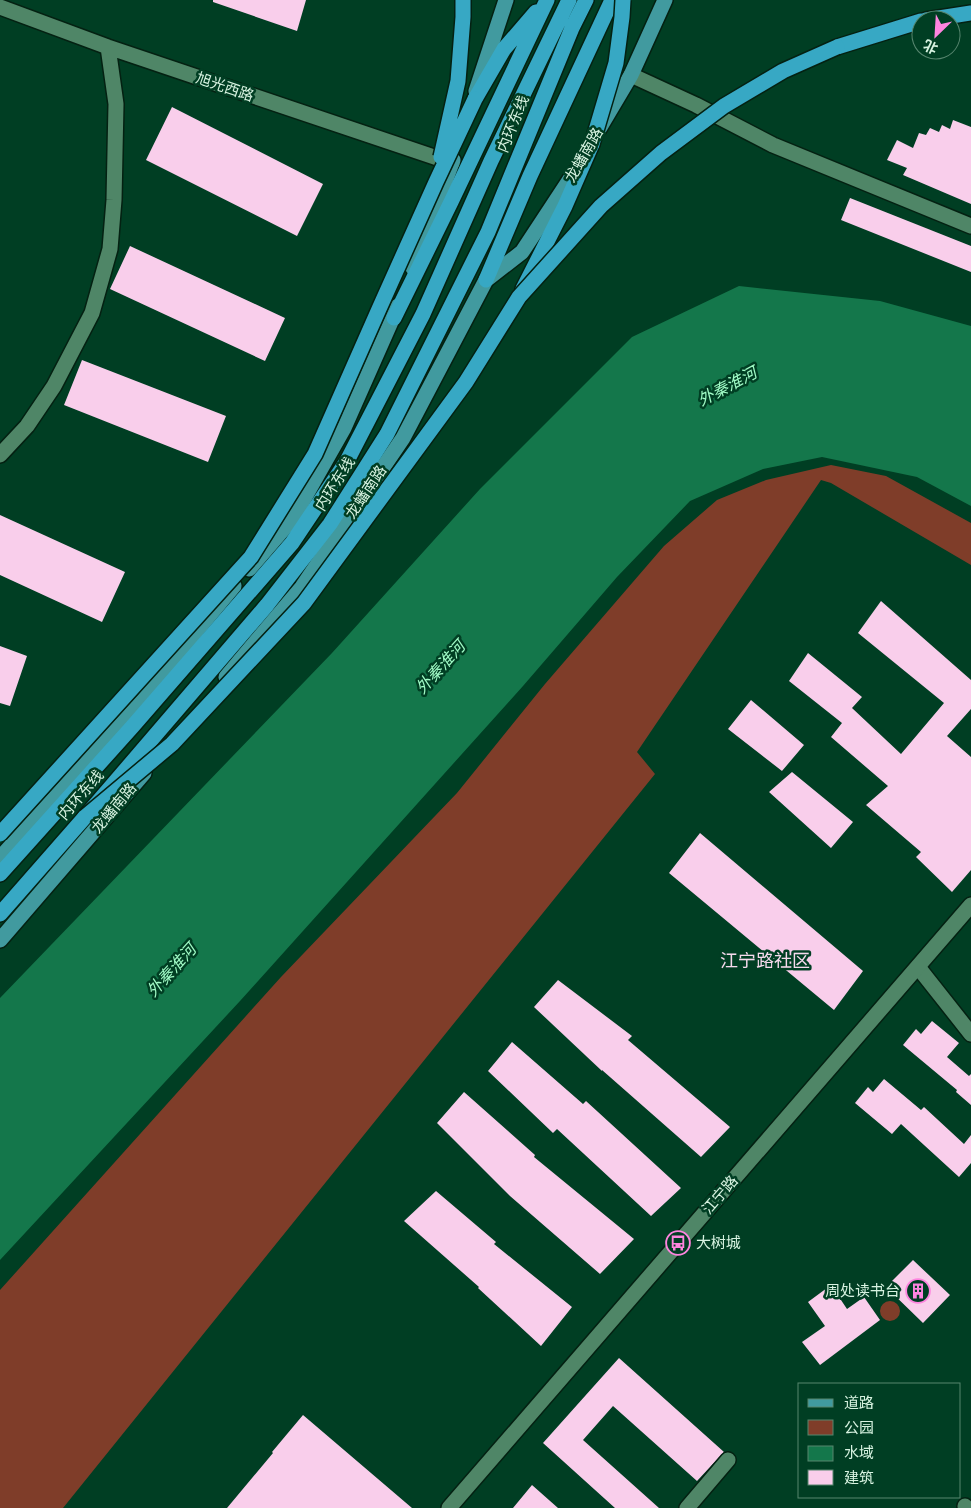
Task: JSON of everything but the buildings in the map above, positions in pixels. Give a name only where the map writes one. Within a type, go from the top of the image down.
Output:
[{"type":"highway","points":[[436,182],[458,81],[463,18],[462,0]]},
{"type":"highway","points":[[0,834],[251,557],[315,454],[436,182],[475,100],[504,49],[547,0]]},
{"type":"highway","points":[[394,318],[547,0]]},
{"type":"highway","name":"内环东线","points":[[0,874],[138,720],[292,543],[347,461],[423,314],[491,161],[569,0]]},
{"type":"highway","name":"内环东线","points":[[0,914],[86,817],[267,605],[330,524],[382,442],[488,232],[572,28],[586,0]]},
{"type":"highway","points":[[486,280],[530,176],[612,0]]},
{"type":"highway","points":[[86,817],[172,744],[304,603],[466,382],[519,297],[565,206],[592,144],[616,63],[623,0]]},
{"type":"highway","points":[[519,297],[601,206],[661,153],[724,106],[783,71],[837,47],[911,24]]},
{"type":"main road","points":[[0,858],[145,698],[198,628],[293,518],[344,428],[394,318],[452,163],[506,0]]},
{"type":"main road","name":"龙蟠南路","points":[[0,940],[302,587],[403,438],[486,280],[522,252],[564,190],[631,76],[665,0]]},
{"type":"street","name":"旭光西路","points":[[0,8],[108,47],[452,163]]},
{"type":"street","points":[[0,455],[27,426],[54,386],[92,313],[110,249],[114,200],[116,104],[108,47]]},
{"type":"street","points":[[631,76],[773,145],[971,226]]},
{"type":"street","name":"江宁路","points":[[449,1508],[971,905]]},
{"type":"street","points":[[918,967],[971,1034]]},
{"type":"street","points":[[688,1508],[728,1460]]},
{"type":"green space","points":[[831,465],[886,476],[971,523],[971,565],[831,483],[821,480],[637,752],[655,774],[63,1508],[0,1508],[0,1290],[281,977],[457,793],[545,684],[664,546],[717,500],[766,480]]},
{"type":"green space","points":[[890,1301],[897,1304],[900,1311],[897,1318],[890,1321],[883,1318],[880,1311],[883,1304]]},
{"type":"water","name":"外秦淮河","points":[[739,286],[880,301],[971,326],[971,506],[917,477],[822,457],[763,469],[690,501],[617,577],[523,686],[240,1001],[0,1260],[0,998],[332,653],[480,489],[632,337]]},
{"type":"place","name":"大树城","points":[[678,1243]]},
{"type":"place","name":"周处读书台","points":[[918,1291]]},
{"type":"district","name":"江宁路社区","points":[[765,961]]}]
